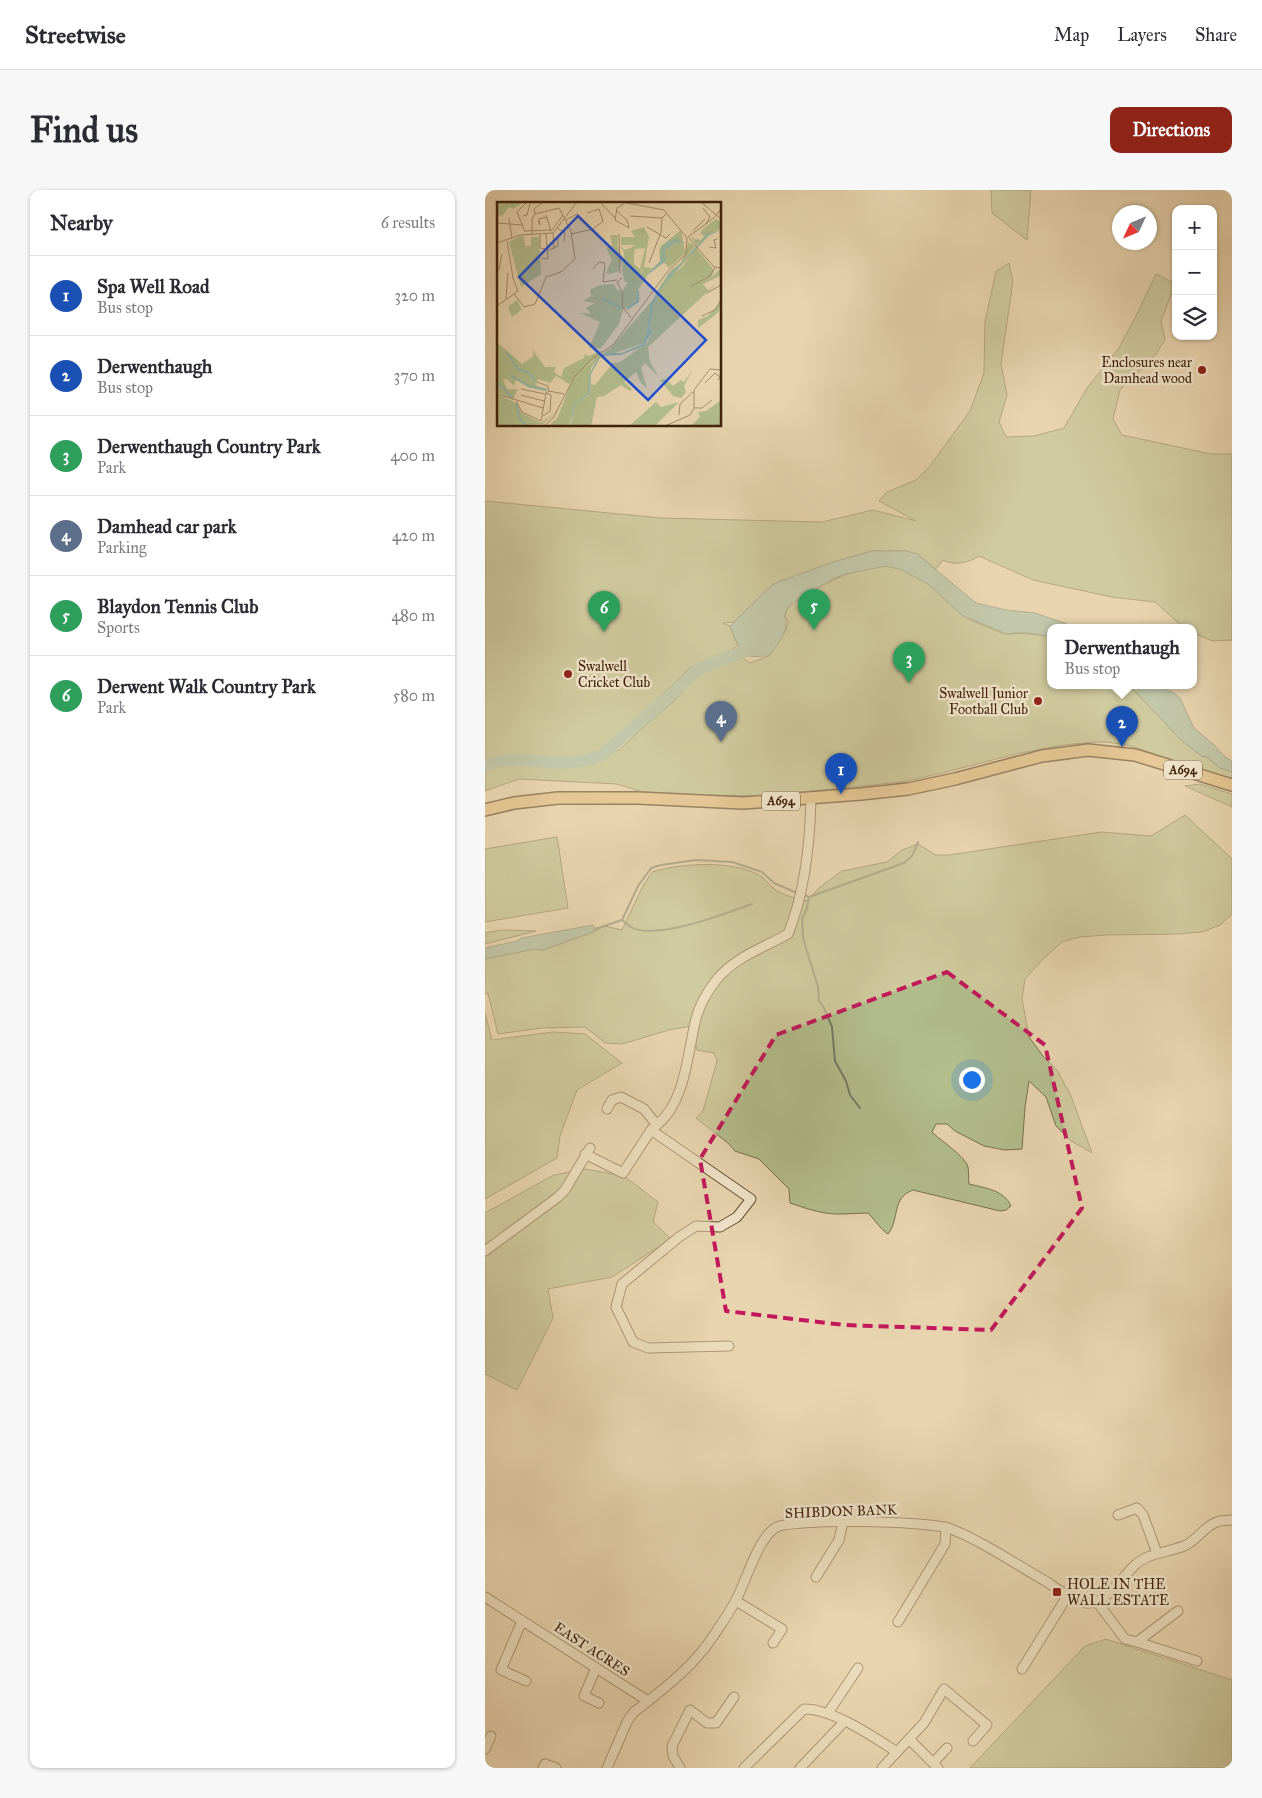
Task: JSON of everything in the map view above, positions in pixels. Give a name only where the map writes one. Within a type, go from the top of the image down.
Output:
[{"type":"main road","name":"A694","points":[[485,810],[558,798],[638,798],[743,802],[811,799],[908,789],[1043,756],[1088,750],[1135,755],[1232,785]]},
{"type":"street","points":[[485,1251],[558,1197],[565,1190],[588,1151],[623,1173],[654,1128],[666,1118],[677,1100],[689,1055],[695,1022],[704,998],[735,961],[788,934],[797,908],[802,884],[811,825],[811,799]]},
{"type":"street","points":[[607,1109],[612,1100],[621,1097],[644,1109],[654,1128],[751,1199],[737,1217],[720,1228],[696,1226],[679,1237],[622,1284],[616,1307],[633,1342],[648,1348],[729,1346]]},
{"type":"street","points":[[1118,1515],[1137,1508],[1143,1515],[1157,1553]]},
{"type":"street","points":[[1197,1661],[1125,1639],[1097,1602],[1121,1582],[1142,1559],[1185,1546],[1195,1540],[1209,1526],[1217,1522],[1232,1520]]},
{"type":"street","points":[[816,1577],[839,1540],[843,1522]]},
{"type":"street","name":"SHIBDON BANK","points":[[607,1768],[627,1722],[633,1713],[693,1664],[736,1601],[766,1536],[777,1527],[788,1524],[843,1522],[917,1523],[946,1527],[968,1537],[1068,1595],[1087,1603],[1097,1602]]},
{"type":"street","points":[[898,1622],[945,1544],[946,1527]]},
{"type":"street","points":[[1022,1669],[1068,1595]]},
{"type":"street","name":"EAST ACRES","points":[[485,1597],[648,1701]]},
{"type":"street","points":[[736,1601],[781,1629],[773,1643]]},
{"type":"street","points":[[1137,1642],[1178,1611]]},
{"type":"street","points":[[521,1621],[501,1670],[525,1681]]},
{"type":"street","points":[[596,1668],[584,1696],[599,1703]]},
{"type":"street","points":[[827,1713],[858,1668]]},
{"type":"street","points":[[889,1766],[897,1752],[924,1723],[944,1689],[987,1725],[973,1741]]},
{"type":"street","points":[[680,1768],[673,1756],[671,1746],[690,1710],[707,1723],[716,1724],[734,1697]]},
{"type":"street","points":[[744,1768],[804,1709],[816,1709],[827,1713],[870,1735],[897,1752]]},
{"type":"street","points":[[800,1768],[844,1722]]},
{"type":"street","points":[[485,1749],[491,1736]]},
{"type":"street","points":[[909,1739],[935,1765],[947,1748]]},
{"type":"street","points":[[543,1768],[545,1764],[556,1768]]},
{"type":"highlighted area","points":[[947,972],[1045,1045],[1082,1208],[991,1330],[844,1325],[726,1311],[700,1159],[776,1035]]},
{"type":"shaded area","points":[[991,190],[1031,190],[1027,240],[992,213]]},
{"type":"shaded area","points":[[1009,263],[1013,281],[1001,364],[1007,395],[999,422],[1006,437],[1034,436],[1064,428],[1087,388],[1119,348],[1156,274],[1172,282],[1172,292],[1161,321],[1165,340],[1156,354],[1120,390],[1113,419],[1122,435],[1211,454],[1232,454],[1232,640],[1213,641],[1197,635],[1197,624],[1180,624],[1155,602],[1112,597],[1033,580],[979,556],[961,563],[943,560],[936,569],[917,554],[906,551],[872,551],[830,563],[778,582],[770,587],[734,622],[723,623],[730,626],[738,645],[732,650],[690,668],[643,714],[609,742],[618,751],[672,703],[697,676],[737,654],[750,663],[769,656],[786,630],[788,621],[785,617],[786,612],[798,599],[850,573],[867,568],[889,566],[919,578],[965,616],[998,632],[1047,636],[1047,689],[1133,689],[1180,739],[1220,768],[1232,772],[1232,780],[1131,746],[1096,742],[1062,745],[1016,754],[901,782],[764,796],[642,792],[617,784],[519,779],[485,791],[485,501],[661,518],[822,522],[873,510],[916,521],[879,501],[887,492],[916,480],[930,466],[970,411],[984,373],[985,322],[996,271]]},
{"type":"shaded area","points":[[872,551],[906,551],[917,554],[976,603],[1006,610],[1035,613],[1067,624],[1047,624],[1047,636],[1024,633],[1007,634],[963,616],[928,584],[902,570],[886,566],[846,574],[833,579],[789,606],[784,615],[786,621],[785,631],[769,656],[750,656],[737,652],[739,648],[730,626],[770,587],[778,582],[830,563]]},
{"type":"shaded area","points":[[1133,689],[1165,689],[1180,698],[1194,728],[1232,761],[1232,772],[1220,768],[1180,739]]},
{"type":"shaded area","points":[[1200,784],[1232,794],[1232,807],[1185,786]]},
{"type":"shaded area","points":[[1185,815],[1232,859],[1232,914],[1220,925],[1202,932],[1107,935],[1080,937],[1062,942],[1025,979],[1022,999],[1029,1037],[1043,1056],[1057,1070],[1071,1096],[1092,1153],[1071,1141],[1056,1126],[1046,1097],[1029,1081],[1022,1149],[1005,1150],[984,1146],[955,1131],[947,1124],[936,1124],[932,1132],[958,1153],[966,1163],[969,1184],[993,1190],[1004,1196],[1011,1206],[1006,1210],[1000,1211],[913,1190],[906,1194],[899,1203],[892,1228],[888,1234],[868,1213],[828,1213],[790,1203],[789,1189],[759,1159],[735,1151],[728,1143],[696,1118],[703,1111],[717,1061],[714,1053],[697,1050],[691,1026],[669,1030],[622,1044],[605,1043],[585,1027],[541,1028],[498,1034],[488,993],[485,994],[485,959],[535,949],[543,950],[605,926],[622,930],[643,886],[652,872],[706,864],[735,867],[759,875],[780,893],[806,901],[820,887],[842,871],[887,862],[902,850],[918,844],[936,855],[949,855],[1101,832],[1151,836]]},
{"type":"shaded area","points":[[557,837],[568,908],[485,922],[485,849]]},
{"type":"shaded area","points":[[593,925],[595,929],[593,932],[543,950],[535,949],[485,959],[485,948],[517,941],[522,938]]},
{"type":"shaded area","points":[[501,930],[536,931],[485,944],[485,933]]},
{"type":"shaded area","points":[[485,1013],[492,1040],[553,1032],[585,1034],[622,1063],[577,1090],[560,1136],[557,1158],[485,1199]]},
{"type":"shaded area","points":[[585,1169],[624,1176],[658,1202],[653,1222],[671,1239],[612,1277],[548,1289],[553,1318],[517,1390],[485,1374],[485,1213],[554,1175]]},
{"type":"shaded area","points":[[1106,1639],[1232,1680],[1232,1768],[970,1768],[1085,1646]]},
{"type":"waterway","points":[[485,765],[514,760],[575,762],[589,760],[603,754],[696,671],[746,651],[752,643]]},
{"type":"waterway","points":[[804,895],[809,897],[904,863],[912,856],[918,842]]},
{"type":"waterway","points":[[595,929],[622,920],[638,886],[651,868],[661,865],[696,860],[732,862],[762,872],[774,883],[797,893]]},
{"type":"waterway","points":[[809,897],[802,919],[803,938],[818,987],[819,1001],[832,1027],[835,1061],[846,1081],[850,1095],[860,1108]]},
{"type":"waterway","points":[[622,920],[630,926],[642,930],[657,931],[691,924],[752,904]]},
{"type":"place","name":"Enclosures near Damhead wood","points":[[1202,370]]},
{"type":"place","name":"Blaydon Tennis Club","points":[[814,630]]},
{"type":"place","name":"Derwent Walk Country Park","points":[[604,632]]},
{"type":"place","name":"Swalwell Cricket Club","points":[[568,674]]},
{"type":"place","name":"Derwenthaugh Country Park","points":[[909,683]]},
{"type":"place","name":"Swalwell Junior Football Club","points":[[1038,701]]},
{"type":"place","name":"Damhead car park","points":[[721,742]]},
{"type":"place","name":"Derwenthaugh","points":[[1122,747]]},
{"type":"place","name":"Spa Well Road","points":[[841,794]]},
{"type":"place","name":"HOLE IN THE WALL ESTATE","points":[[1057,1592]]}]
